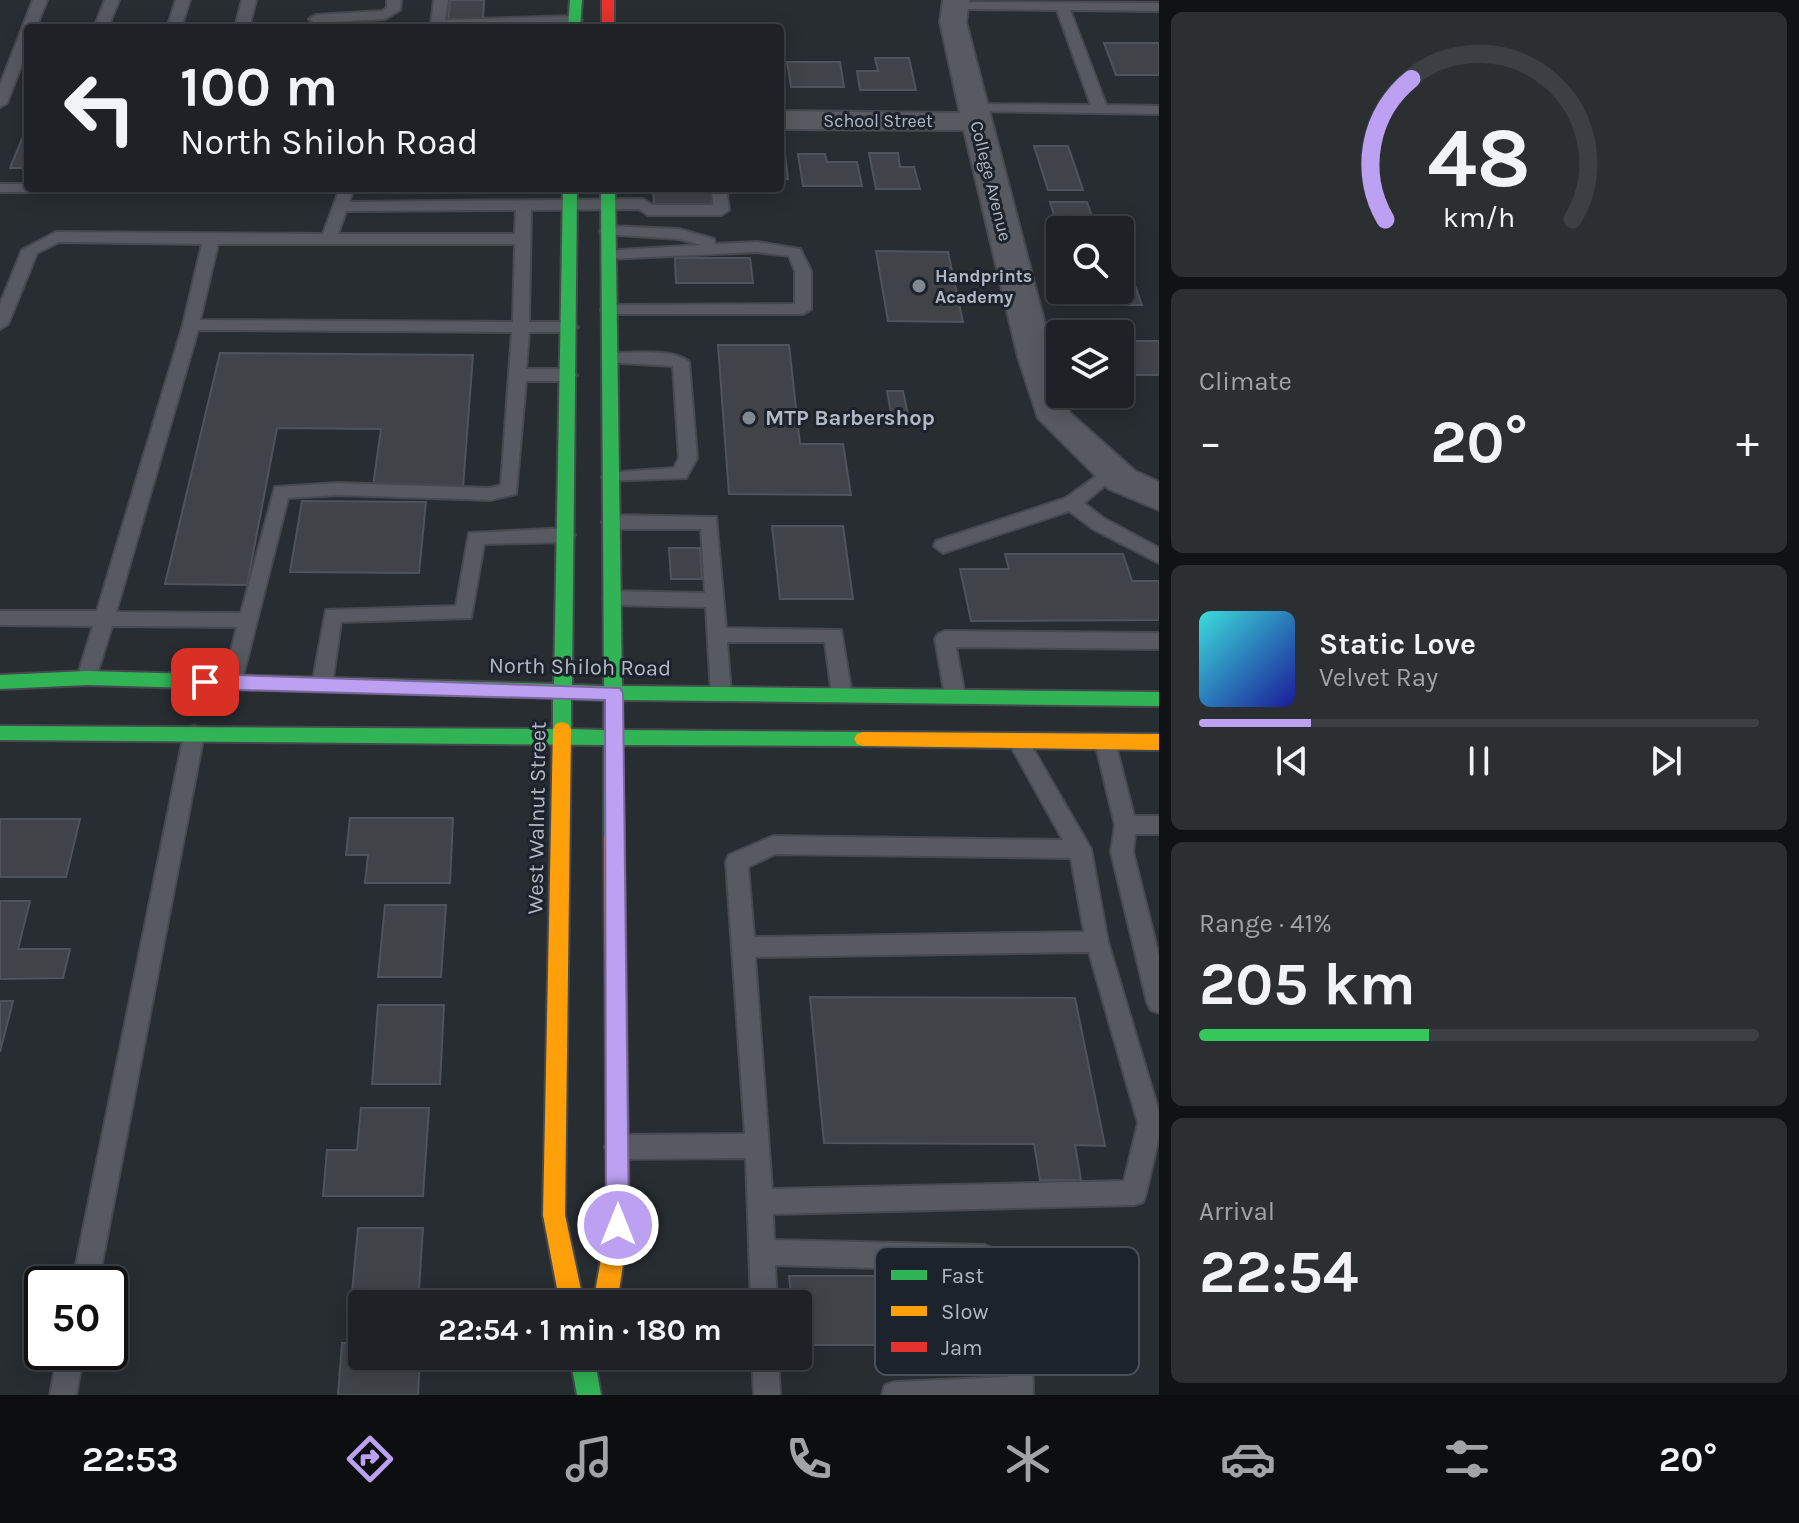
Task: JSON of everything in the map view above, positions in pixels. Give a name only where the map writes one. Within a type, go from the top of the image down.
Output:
[{"type":"main road","points":[[575,24],[576,0]]},
{"type":"main road","points":[[608,0],[608,24]]},
{"type":"main road","name":"West Walnut Street","points":[[569,1290],[554,1215],[570,196]]},
{"type":"main road","points":[[607,1290],[618,1225],[608,196]]},
{"type":"main road","name":"North Shiloh Road","points":[[0,682],[87,678],[614,693],[1159,699]]},
{"type":"main road","points":[[0,733],[1159,742]]},
{"type":"main road","points":[[585,1370],[590,1395]]},
{"type":"main road","points":[[590,1395],[594,1370]]},
{"type":"street","name":"College Avenue","points":[[956,2],[953,22],[974,115],[1035,357],[1055,418],[1122,480],[1159,497]]},
{"type":"street","name":"School Street","points":[[784,120],[974,115]]},
{"type":"lane","points":[[30,24],[40,0]]},
{"type":"lane","points":[[103,24],[112,0]]},
{"type":"lane","points":[[175,24],[183,0]]},
{"type":"lane","points":[[243,24],[249,0]]},
{"type":"lane","points":[[320,0],[315,23],[385,15],[393,10],[394,0]]},
{"type":"lane","points":[[441,0],[438,24],[575,24]]},
{"type":"lane","points":[[956,2],[1159,7]]},
{"type":"lane","points":[[1062,7],[1100,109]]},
{"type":"lane","points":[[0,103],[23,57]]},
{"type":"lane","points":[[974,115],[1100,109],[1159,110]]},
{"type":"lane","points":[[0,188],[24,188]]},
{"type":"lane","points":[[329,239],[345,192]]},
{"type":"lane","points":[[338,207],[524,206],[570,196],[643,196],[648,210],[721,210],[719,192]]},
{"type":"lane","points":[[233,682],[281,492],[338,489],[490,494],[510,489],[521,327],[524,206]]},
{"type":"lane","points":[[608,231],[679,234],[732,247]]},
{"type":"lane","points":[[0,324],[30,250],[40,242],[56,237],[523,239]]},
{"type":"lane","points":[[87,678],[191,325],[211,239]]},
{"type":"lane","points":[[608,254],[732,247],[795,252],[803,271],[803,309],[609,310]]},
{"type":"lane","points":[[191,325],[570,327]]},
{"type":"lane","points":[[610,358],[654,358],[681,362],[688,458],[680,474],[611,477]]},
{"type":"lane","points":[[517,375],[569,375]]},
{"type":"lane","points":[[943,546],[1072,503],[1112,471]]},
{"type":"lane","points":[[1072,503],[1099,524],[1159,556]]},
{"type":"lane","points":[[611,522],[710,522],[721,694]]},
{"type":"lane","points":[[322,685],[333,615],[464,613],[476,538],[566,535]]},
{"type":"lane","points":[[613,598],[715,600]]},
{"type":"lane","points":[[0,618],[248,620]]},
{"type":"lane","points":[[717,635],[834,635],[842,695]]},
{"type":"lane","points":[[955,696],[945,639],[1159,641]]},
{"type":"lane","points":[[89,1266],[194,734]]},
{"type":"lane","points":[[760,1202],[1134,1193],[1150,1123],[1097,942],[1080,849],[1018,741]]},
{"type":"lane","points":[[1105,742],[1126,825],[1122,852],[1159,1002]]},
{"type":"lane","points":[[1126,825],[1159,825]]},
{"type":"lane","points":[[763,1290],[758,1146],[737,862],[773,845],[1080,849]]},
{"type":"lane","points":[[743,947],[1097,942]]},
{"type":"lane","points":[[617,1147],[758,1146]]},
{"type":"lane","points":[[762,1252],[875,1255]]},
{"type":"lane","points":[[63,1395],[68,1370]]},
{"type":"lane","points":[[766,1370],[767,1395]]},
{"type":"lane","points":[[895,1395],[1022,1390],[1021,1375]]},
{"type":"building","points":[[450,0],[484,0],[483,21],[448,21]]},
{"type":"building","points":[[1104,43],[1159,43],[1159,75],[1116,75]]},
{"type":"building","points":[[875,58],[909,58],[916,90],[860,90],[857,71],[878,71]]},
{"type":"building","points":[[787,62],[840,62],[844,87],[791,87]]},
{"type":"building","points":[[24,134],[24,168],[10,168]]},
{"type":"building","points":[[1034,146],[1068,146],[1083,190],[1048,190]]},
{"type":"building","points":[[869,153],[898,153],[900,167],[914,167],[920,189],[876,189]]},
{"type":"building","points":[[784,154],[785,154],[788,179],[784,179]]},
{"type":"building","points":[[798,154],[825,154],[827,162],[857,162],[862,186],[803,186]]},
{"type":"building","points":[[653,192],[711,192],[713,206],[654,206]]},
{"type":"building","points":[[1050,202],[1087,202],[1092,216],[1054,216]]},
{"type":"building","name":"Handprints Academy","points":[[876,251],[948,252],[963,322],[888,321]]},
{"type":"building","points":[[675,258],[750,258],[753,283],[676,283]]},
{"type":"building","points":[[1134,283],[1142,305],[1085,305],[1134,304]]},
{"type":"building","points":[[1134,341],[1159,341],[1159,375],[1134,375]]},
{"type":"building","points":[[718,345],[789,345],[800,444],[843,444],[851,495],[729,494]]},
{"type":"building","points":[[220,353],[473,355],[463,487],[373,486],[381,429],[277,428],[247,585],[165,584]]},
{"type":"building","points":[[887,391],[903,391],[910,424],[893,424]]},
{"type":"building","points":[[302,501],[426,502],[419,573],[290,572]]},
{"type":"building","points":[[772,526],[843,526],[853,599],[780,599]]},
{"type":"building","points":[[669,548],[700,548],[702,579],[671,579]]},
{"type":"building","points":[[1005,554],[1123,554],[1132,581],[1159,581],[1159,620],[971,621],[960,569],[1009,569]]},
{"type":"building","points":[[350,818],[453,818],[450,883],[365,883],[368,855],[346,855]]},
{"type":"building","points":[[0,819],[80,819],[66,877],[0,877]]},
{"type":"building","points":[[0,901],[30,901],[18,949],[70,949],[63,978],[0,979]]},
{"type":"building","points":[[385,905],[446,905],[441,977],[378,977]]},
{"type":"building","points":[[810,997],[1075,998],[1105,1146],[1075,1145],[1081,1180],[1040,1180],[1034,1144],[824,1143]]},
{"type":"building","points":[[0,1001],[13,1001],[0,1052]]},
{"type":"building","points":[[378,1005],[444,1005],[440,1084],[372,1084]]},
{"type":"building","points":[[361,1108],[429,1108],[423,1196],[323,1196],[327,1150],[357,1150]]},
{"type":"building","points":[[358,1228],[423,1228],[419,1290],[352,1290]]},
{"type":"building","points":[[789,1276],[875,1276],[875,1345],[812,1345],[812,1290],[790,1290]]},
{"type":"building","points":[[342,1343],[348,1343],[348,1370],[419,1370],[418,1395],[338,1395]]},
{"type":"traffic: fast","points":[[574,24],[576,0]]},
{"type":"traffic: fast","points":[[562,729],[570,192]]},
{"type":"traffic: fast","points":[[608,192],[614,838]]},
{"type":"traffic: fast","points":[[0,682],[87,678],[614,693],[1159,699]]},
{"type":"traffic: fast","points":[[0,733],[863,739]]},
{"type":"traffic: fast","points":[[585,1370],[589,1395]]},
{"type":"traffic: slow","points":[[562,729],[554,1215],[569,1290]]},
{"type":"traffic: slow","points":[[863,739],[1159,742]]},
{"type":"traffic: slow","points":[[607,1290],[618,1225],[614,838]]},
{"type":"traffic: jam","points":[[608,0],[608,24]]},
{"type":"place","name":"Handprints Academy","points":[[919,286]]},
{"type":"place","name":"MTP Barbershop","points":[[749,418]]},
{"type":"route","points":[[205,682],[614,693],[618,1225]]}]
